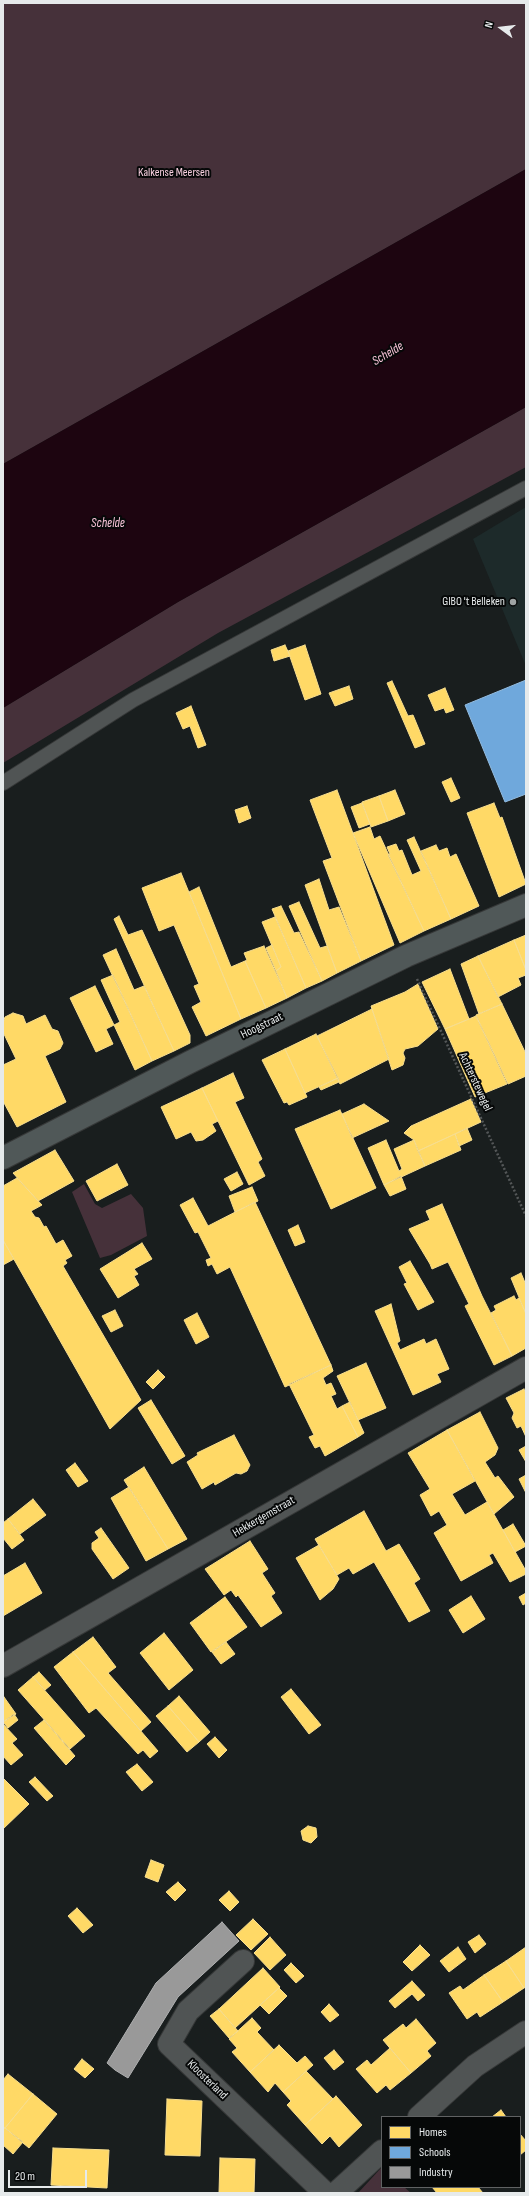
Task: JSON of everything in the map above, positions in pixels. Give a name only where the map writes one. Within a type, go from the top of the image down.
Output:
[{"type":"main road","name":"Hoogstraat","points":[[3,1158],[190,1062],[406,956],[526,905]]},
{"type":"street","name":"Hekkergemstraat","points":[[3,1666],[526,1368]]},
{"type":"street","name":"Kloosterland","points":[[243,1961],[188,2011],[169,2044],[325,2193]]},
{"type":"street","points":[[420,2116],[475,2066],[526,2032]]},
{"type":"street","points":[[336,2193],[381,2152]]},
{"type":"lane","points":[[3,783],[133,700],[526,488]]},
{"type":"path","name":"Achterstewegel","points":[[406,956],[526,1216]]},
{"type":"shaded area","name":"GIBO 't Belleken","points":[[526,507],[526,666],[473,539]]},
{"type":"green space","name":"Kalkense Meersen","points":[[3,3],[526,3],[526,169],[3,464]]},
{"type":"green space","points":[[526,407],[526,467],[218,633],[3,763],[3,708],[178,602]]},
{"type":"green space","points":[[84,1184],[95,1204],[102,1208],[131,1194],[143,1208],[147,1236],[111,1255],[100,1258],[72,1192]]},
{"type":"green space","points":[[381,2168],[381,2188],[405,2188],[411,2193],[358,2193]]},
{"type":"water","name":"Schelde","points":[[526,169],[526,407],[178,602],[3,708],[3,464]]},
{"type":"building: Homes","points":[[285,645],[290,656],[274,661],[271,650]]},
{"type":"building: Homes","points":[[305,645],[321,694],[305,700],[288,651]]},
{"type":"building: Homes","points":[[392,681],[408,716],[413,715],[425,744],[415,748],[387,683]]},
{"type":"building: Homes","points":[[349,686],[353,699],[335,706],[329,693]]},
{"type":"building: Homes","points":[[445,688],[454,710],[446,713],[444,708],[435,711],[428,695]]},
{"type":"building: Homes","points":[[191,706],[206,745],[198,748],[190,726],[183,729],[176,713]]},
{"type":"building: Homes","points":[[451,778],[460,798],[451,802],[442,782]]},
{"type":"building: Homes","points":[[337,790],[394,945],[361,961],[323,861],[332,858],[310,800]]},
{"type":"building: Homes","points":[[395,790],[405,814],[388,821],[379,796]]},
{"type":"building: Homes","points":[[379,796],[388,821],[371,827],[362,802]]},
{"type":"building: Homes","points":[[362,803],[370,824],[359,828],[351,807]]},
{"type":"building: Homes","points":[[494,803],[500,818],[502,817],[526,884],[499,897],[467,813]]},
{"type":"building: Homes","points":[[247,806],[251,818],[239,823],[235,810]]},
{"type":"building: Homes","points":[[370,827],[374,839],[380,836],[424,931],[400,943],[353,833]]},
{"type":"building: Homes","points":[[414,837],[451,919],[424,931],[388,855],[390,854],[387,847],[396,844],[399,851],[402,850],[412,875],[421,871],[407,840]]},
{"type":"building: Homes","points":[[436,845],[439,851],[447,848],[450,857],[456,854],[479,906],[451,919],[421,851]]},
{"type":"building: Homes","points":[[181,873],[241,1019],[206,1036],[192,1007],[201,1002],[194,986],[199,984],[174,925],[159,931],[142,888]]},
{"type":"building: Homes","points":[[319,879],[329,910],[339,907],[361,961],[337,973],[305,885]]},
{"type":"building: Homes","points":[[199,887],[231,967],[245,961],[266,1008],[241,1019],[189,892]]},
{"type":"building: Homes","points":[[299,902],[320,948],[327,946],[337,973],[322,981],[289,906]]},
{"type":"building: Homes","points":[[281,906],[294,933],[299,932],[322,981],[306,988],[272,909]]},
{"type":"building: Homes","points":[[119,916],[128,935],[142,930],[190,1035],[190,1043],[174,1051],[114,919]]},
{"type":"building: Homes","points":[[275,917],[306,988],[287,998],[276,971],[281,967],[262,922]]},
{"type":"building: Homes","points":[[526,935],[526,970],[514,940]]},
{"type":"building: Homes","points":[[514,940],[526,970],[526,975],[518,978],[521,985],[498,997],[478,956]]},
{"type":"building: Homes","points":[[272,945],[281,967],[276,971],[266,948]]},
{"type":"building: Homes","points":[[264,946],[287,998],[266,1008],[245,961],[247,960],[244,953]]},
{"type":"building: Homes","points":[[116,949],[134,990],[144,986],[174,1051],[152,1061],[103,955]]},
{"type":"building: Homes","points":[[478,956],[502,1004],[479,1014],[461,964]]},
{"type":"building: Homes","points":[[450,969],[469,1019],[445,1029],[422,982]]},
{"type":"building: Homes","points":[[113,975],[152,1061],[135,1070],[114,1025],[120,1022],[101,980]]},
{"type":"building: Homes","points":[[418,984],[438,1029],[418,1046],[405,1049],[403,1053],[405,1058],[403,1065],[392,1070],[371,1006],[405,992]]},
{"type":"building: Homes","points":[[95,986],[114,1025],[106,1029],[113,1044],[96,1052],[70,998]]},
{"type":"building: Homes","points":[[502,1004],[526,1054],[526,1076],[508,1084],[476,1015]]},
{"type":"building: Homes","points":[[372,1009],[389,1059],[340,1084],[317,1036]]},
{"type":"building: Homes","points":[[13,1013],[23,1016],[26,1024],[45,1015],[52,1029],[58,1031],[63,1043],[60,1049],[45,1056],[66,1102],[17,1127],[3,1101],[3,1065],[16,1059],[3,1032],[3,1023],[5,1017]]},
{"type":"building: Homes","points":[[476,1016],[507,1084],[475,1097],[445,1029]]},
{"type":"building: Homes","points":[[316,1034],[338,1078],[305,1093],[285,1049]]},
{"type":"building: Homes","points":[[285,1049],[307,1097],[289,1105],[287,1102],[284,1103],[262,1060]]},
{"type":"building: Homes","points":[[233,1073],[244,1098],[235,1102],[262,1159],[258,1162],[265,1176],[249,1185],[202,1088]]},
{"type":"building: Homes","points":[[338,1078],[339,1082],[321,1090],[319,1087]]},
{"type":"building: Homes","points":[[202,1088],[218,1121],[212,1124],[216,1131],[203,1140],[196,1141],[191,1132],[176,1139],[161,1107]]},
{"type":"building: Homes","points":[[471,1099],[481,1122],[418,1151],[414,1140],[404,1133],[411,1126]]},
{"type":"building: Homes","points":[[364,1104],[389,1121],[352,1138],[342,1114]]},
{"type":"building: Homes","points":[[340,1110],[376,1188],[331,1209],[295,1129]]},
{"type":"building: Homes","points":[[467,1128],[472,1140],[459,1146],[455,1134]]},
{"type":"building: Homes","points":[[455,1134],[461,1150],[425,1166],[418,1151]]},
{"type":"building: Homes","points":[[386,1140],[399,1171],[402,1169],[394,1149],[414,1140],[425,1166],[384,1185],[368,1148]]},
{"type":"building: Homes","points":[[55,1150],[74,1181],[38,1201],[13,1173]]},
{"type":"building: Homes","points":[[117,1164],[128,1185],[97,1201],[86,1181]]},
{"type":"building: Homes","points":[[237,1172],[243,1184],[231,1191],[224,1179]]},
{"type":"building: Homes","points":[[401,1176],[406,1189],[390,1196],[384,1185]]},
{"type":"building: Homes","points":[[17,1178],[42,1205],[31,1211],[35,1217],[39,1218],[44,1227],[46,1226],[56,1244],[63,1240],[72,1256],[65,1260],[67,1263],[63,1266],[141,1400],[110,1429],[3,1240],[3,1186]]},
{"type":"building: Homes","points":[[252,1187],[258,1201],[235,1212],[229,1196]]},
{"type":"building: Homes","points":[[193,1198],[208,1226],[255,1202],[331,1365],[285,1387],[230,1267],[217,1274],[212,1264],[208,1266],[206,1260],[211,1258],[198,1232],[195,1233],[180,1205]]},
{"type":"building: Homes","points":[[442,1204],[482,1296],[512,1356],[494,1365],[465,1306],[469,1304],[448,1262],[432,1269],[409,1229],[430,1220],[426,1211]]},
{"type":"building: Homes","points":[[298,1225],[305,1242],[295,1246],[288,1230]]},
{"type":"building: Homes","points":[[3,1240],[14,1259],[3,1265]]},
{"type":"building: Homes","points":[[142,1243],[152,1259],[134,1269],[138,1274],[134,1276],[139,1285],[118,1298],[100,1269]]},
{"type":"building: Homes","points":[[410,1261],[434,1302],[418,1310],[404,1284],[407,1283],[399,1267]]},
{"type":"building: Homes","points":[[521,1273],[526,1285],[526,1314],[511,1278]]},
{"type":"building: Homes","points":[[514,1296],[516,1300],[519,1298],[526,1314],[526,1348],[512,1356],[491,1313],[496,1310],[494,1306]]},
{"type":"building: Homes","points":[[391,1304],[400,1341],[397,1343],[400,1350],[424,1339],[426,1344],[436,1339],[449,1369],[437,1374],[441,1382],[413,1395],[375,1311]]},
{"type":"building: Homes","points":[[115,1310],[123,1326],[111,1332],[102,1316]]},
{"type":"building: Homes","points":[[197,1313],[209,1337],[196,1344],[184,1320]]},
{"type":"building: Homes","points":[[366,1363],[386,1408],[358,1420],[337,1376]]},
{"type":"building: Homes","points":[[331,1365],[333,1371],[323,1378],[326,1385],[331,1383],[336,1394],[331,1396],[337,1409],[342,1406],[358,1437],[325,1456],[320,1446],[315,1448],[309,1437],[314,1435],[289,1384]]},
{"type":"building: Homes","points":[[158,1370],[165,1377],[153,1389],[146,1382]]},
{"type":"building: Homes","points":[[524,1389],[526,1394],[526,1437],[521,1426],[517,1428],[512,1418],[514,1413],[506,1398]]},
{"type":"building: Homes","points":[[151,1400],[185,1456],[172,1464],[138,1408]]},
{"type":"building: Homes","points":[[350,1402],[364,1433],[358,1437],[342,1406]]},
{"type":"building: Homes","points":[[480,1412],[498,1448],[495,1455],[485,1462],[495,1478],[498,1476],[514,1497],[494,1514],[447,1430]]},
{"type":"building: Homes","points":[[447,1430],[475,1481],[452,1494],[465,1515],[487,1502],[526,1571],[526,1574],[510,1582],[493,1553],[489,1555],[493,1563],[461,1581],[434,1533],[447,1525],[439,1511],[431,1516],[420,1495],[430,1489],[408,1453]]},
{"type":"building: Homes","points":[[234,1435],[250,1465],[247,1471],[241,1474],[236,1473],[215,1485],[214,1482],[202,1489],[187,1462],[198,1455],[197,1453]]},
{"type":"building: Homes","points":[[526,1446],[526,1462],[519,1450]]},
{"type":"building: Homes","points":[[75,1463],[88,1481],[78,1487],[66,1470]]},
{"type":"building: Homes","points":[[144,1467],[187,1539],[168,1549],[124,1480]]},
{"type":"building: Homes","points":[[526,1475],[526,1493],[519,1479]]},
{"type":"building: Homes","points":[[129,1487],[168,1549],[146,1561],[111,1498]]},
{"type":"building: Homes","points":[[33,1499],[46,1515],[20,1534],[8,1519]]},
{"type":"building: Homes","points":[[364,1511],[386,1551],[399,1544],[420,1579],[414,1583],[430,1611],[409,1622],[374,1562],[353,1574],[349,1568],[337,1575],[315,1539]]},
{"type":"building: Homes","points":[[8,1519],[24,1540],[12,1549],[3,1538],[3,1523]]},
{"type":"building: Homes","points":[[513,1524],[526,1546],[515,1552],[503,1530]]},
{"type":"building: Homes","points":[[101,1528],[129,1568],[113,1579],[92,1549],[92,1543],[99,1538],[95,1532]]},
{"type":"building: Homes","points":[[250,1541],[268,1569],[262,1573],[275,1593],[271,1596],[282,1613],[261,1627],[238,1595],[236,1597],[231,1590],[224,1595],[205,1569]]},
{"type":"building: Homes","points":[[319,1545],[339,1579],[333,1589],[320,1600],[296,1558]]},
{"type":"building: Homes","points":[[25,1563],[42,1593],[3,1616],[3,1576]]},
{"type":"building: Homes","points":[[526,1593],[526,1603],[523,1605],[519,1597]]},
{"type":"building: Homes","points":[[471,1596],[485,1619],[463,1633],[449,1610]]},
{"type":"building: Homes","points":[[225,1597],[247,1627],[211,1652],[190,1623]]},
{"type":"building: Homes","points":[[164,1633],[193,1670],[169,1690],[140,1653]]},
{"type":"building: Homes","points":[[93,1637],[116,1667],[108,1673],[151,1722],[141,1731],[73,1652]]},
{"type":"building: Homes","points":[[226,1642],[235,1654],[221,1664],[212,1652]]},
{"type":"building: Homes","points":[[73,1652],[158,1751],[150,1758],[143,1750],[138,1754],[96,1708],[89,1713],[54,1667]]},
{"type":"building: Homes","points":[[39,1672],[51,1685],[45,1690],[33,1677]]},
{"type":"building: Homes","points":[[33,1677],[85,1736],[70,1749],[18,1690]]},
{"type":"building: Homes","points":[[291,1689],[321,1725],[309,1734],[281,1697]]},
{"type":"building: Homes","points":[[179,1696],[210,1732],[199,1742],[168,1706]]},
{"type":"building: Homes","points":[[3,1697],[16,1714],[3,1722]]},
{"type":"building: Homes","points":[[168,1706],[199,1742],[187,1752],[156,1716]]},
{"type":"building: Homes","points":[[14,1714],[18,1720],[8,1728],[3,1722]]},
{"type":"building: Homes","points":[[44,1720],[75,1756],[66,1765],[34,1728]]},
{"type":"building: Homes","points":[[3,1724],[17,1739],[12,1743],[23,1755],[11,1765],[3,1756]]},
{"type":"building: Homes","points":[[215,1737],[227,1750],[219,1758],[207,1744]]},
{"type":"building: Homes","points":[[137,1764],[153,1782],[142,1791],[126,1772]]},
{"type":"building: Homes","points":[[35,1777],[53,1796],[47,1801],[29,1782]]},
{"type":"building: Homes","points":[[3,1778],[29,1804],[3,1829]]},
{"type":"building: Homes","points":[[308,1826],[316,1828],[317,1837],[311,1843],[303,1840],[301,1831]]},
{"type":"building: Homes","points":[[151,1860],[164,1865],[158,1882],[145,1877]]},
{"type":"building: Homes","points":[[178,1882],[186,1890],[175,1901],[166,1892]]},
{"type":"building: Homes","points":[[229,1891],[239,1902],[230,1911],[219,1900]]},
{"type":"building: Homes","points":[[77,1908],[93,1925],[83,1933],[68,1916]]},
{"type":"building: Homes","points":[[253,1919],[268,1934],[251,1950],[236,1935]]},
{"type":"building: Homes","points":[[479,1935],[486,1944],[475,1953],[468,1942]]},
{"type":"building: Homes","points":[[270,1937],[286,1955],[270,1970],[254,1953]]},
{"type":"building: Homes","points":[[420,1945],[430,1955],[412,1971],[403,1962]]},
{"type":"building: Homes","points":[[458,1947],[466,1959],[449,1972],[440,1961]]},
{"type":"building: Homes","points":[[526,1947],[526,1987],[524,1988],[506,1961]]},
{"type":"building: Homes","points":[[506,1961],[524,1988],[503,2002],[484,1975]]},
{"type":"building: Homes","points":[[291,1963],[304,1976],[296,1983],[284,1970]]},
{"type":"building: Homes","points":[[263,1968],[280,1987],[235,2028],[219,2009]]},
{"type":"building: Homes","points":[[484,1975],[503,2002],[480,2017],[477,2012],[467,2019],[449,1993],[460,1986],[463,1990]]},
{"type":"building: Homes","points":[[412,1981],[425,1995],[418,2001],[412,1994],[395,2008],[389,2001]]},
{"type":"building: Homes","points":[[279,1988],[287,1996],[269,2014],[260,2005]]},
{"type":"building: Homes","points":[[329,2004],[339,2015],[330,2022],[321,2012]]},
{"type":"building: Homes","points":[[219,2009],[238,2031],[229,2038],[210,2016]]},
{"type":"building: Homes","points":[[252,2018],[261,2028],[257,2032],[274,2050],[250,2072],[232,2052],[237,2048],[229,2039]]},
{"type":"building: Homes","points":[[416,2019],[436,2043],[427,2051],[431,2056],[411,2073],[383,2040],[403,2024],[406,2028]]},
{"type":"building: Homes","points":[[279,2045],[297,2063],[305,2056],[313,2065],[283,2092],[275,2083],[268,2092],[250,2072]]},
{"type":"building: Homes","points":[[390,2048],[411,2073],[390,2090],[386,2085],[377,2093],[356,2069],[367,2060],[371,2065]]},
{"type":"building: Homes","points":[[334,2050],[344,2062],[334,2070],[324,2058]]},
{"type":"building: Homes","points":[[82,2059],[94,2069],[85,2078],[74,2069]]},
{"type":"building: Homes","points":[[306,2071],[333,2099],[305,2125],[287,2105],[291,2101],[283,2092]]},
{"type":"building: Homes","points":[[8,2074],[33,2094],[5,2128],[3,2126],[3,2080]]},
{"type":"building: Homes","points":[[33,2094],[57,2114],[29,2148],[5,2128]]},
{"type":"building: Homes","points":[[336,2096],[362,2125],[339,2147],[330,2136],[322,2144],[305,2125]]},
{"type":"building: Homes","points":[[167,2099],[202,2101],[200,2156],[165,2155]]},
{"type":"building: Homes","points":[[501,2110],[505,2116],[493,2116]]},
{"type":"building: Homes","points":[[5,2128],[23,2142],[13,2154],[3,2145],[3,2130]]},
{"type":"building: Homes","points":[[521,2135],[526,2141],[526,2150],[521,2154]]},
{"type":"building: Homes","points":[[53,2148],[109,2150],[107,2188],[51,2185]]},
{"type":"building: Homes","points":[[220,2158],[255,2159],[254,2193],[219,2193]]},
{"type":"building: Homes","points":[[433,2188],[479,2188],[483,2193],[437,2193]]},
{"type":"building: Schools","points":[[526,680],[526,794],[505,802],[465,705]]},
{"type":"building: Industry","points":[[222,1922],[239,1941],[178,1997],[128,2078],[115,2070],[107,2063],[156,1983]]},
{"type":"place","name":"GIBO 't Belleken","points":[[513,602]]}]
